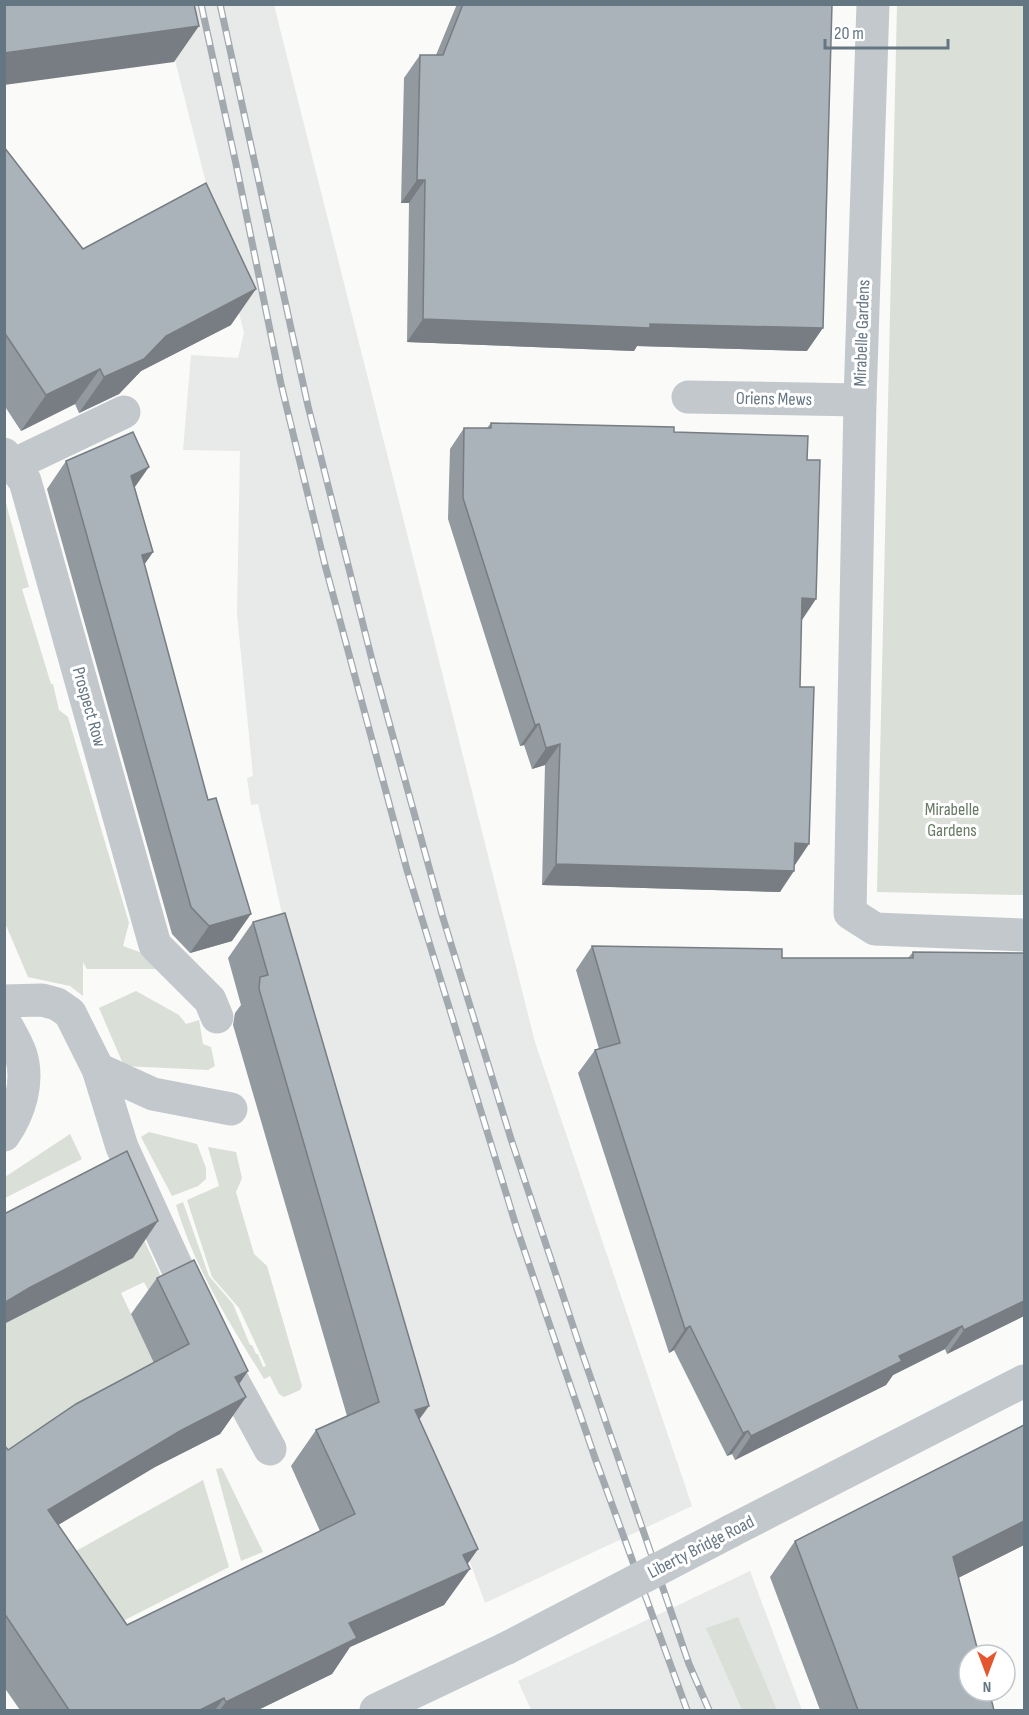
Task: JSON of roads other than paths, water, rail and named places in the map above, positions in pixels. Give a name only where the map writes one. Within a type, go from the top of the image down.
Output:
[{"type":"street","name":"Mirabelle Gardens","points":[[873,4],[860,400],[850,914],[875,929],[1024,935]]},
{"type":"street","name":"Oriens Mews","points":[[688,397],[860,400]]},
{"type":"street","points":[[9,459],[124,412]]},
{"type":"street","name":"Prospect Row","points":[[9,459],[25,481],[155,945],[210,1000],[217,1017]]},
{"type":"street","points":[[4,1001],[42,1000],[57,1004],[70,1013],[98,1069],[122,1148],[163,1240],[207,1334],[270,1449]]},
{"type":"street","points":[[4,1021],[21,1054],[24,1075],[16,1118],[4,1135]]},
{"type":"street","points":[[98,1069],[153,1094],[231,1109]]},
{"type":"street","name":"Liberty Bridge Road","points":[[376,1710],[507,1648],[1024,1381]]},
{"type":"railway","points":[[201,4],[281,384],[325,565],[407,870],[517,1229],[595,1458],[687,1710]]},
{"type":"railway","points":[[220,4],[308,406],[373,664],[443,918],[511,1139],[579,1344],[689,1664],[709,1710]]}]
